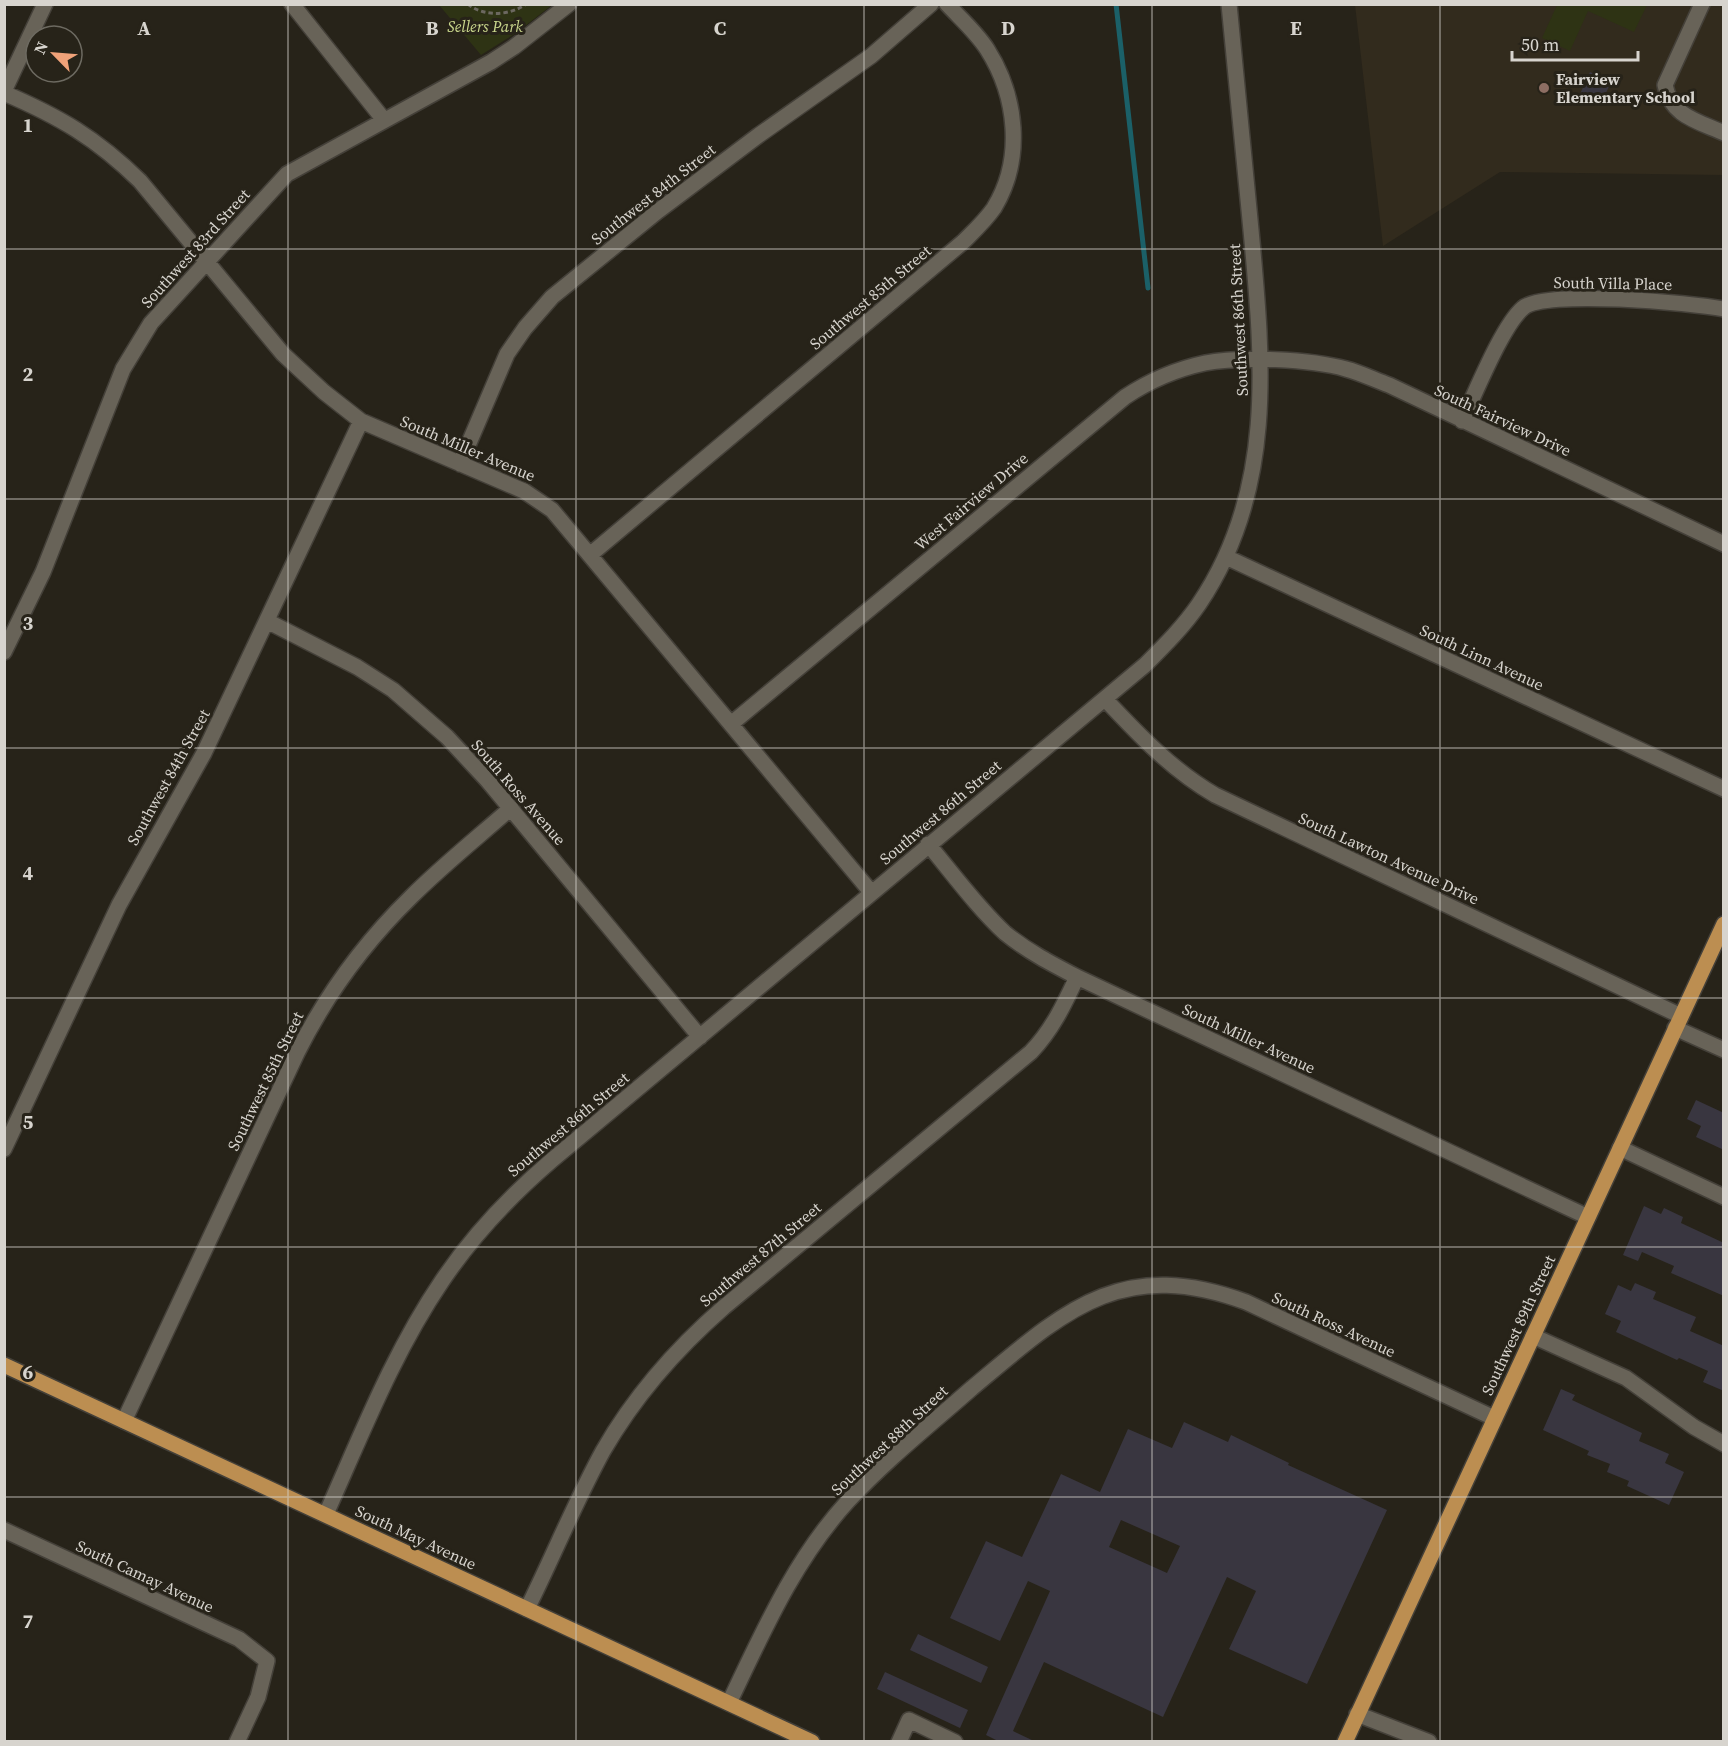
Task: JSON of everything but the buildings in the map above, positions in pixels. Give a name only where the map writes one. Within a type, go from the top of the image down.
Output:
[{"type":"main road","name":"Southwest 89th Street","points":[[1344,1742],[1724,924]]},
{"type":"main road","name":"South May Avenue","points":[[4,1365],[812,1742]]},
{"type":"street","points":[[4,92],[45,4]]},
{"type":"street","points":[[292,4],[384,120]]},
{"type":"street","name":"Southwest 83rd Street","points":[[4,652],[43,572],[128,360],[151,323],[287,174],[499,57],[569,4]]},
{"type":"street","name":"Southwest 84th Street","points":[[460,464],[507,354],[525,328],[552,297],[667,204],[759,135],[871,56],[930,4]]},
{"type":"street","name":"Southwest 85th Street","points":[[591,554],[963,242],[993,209],[1004,186],[1012,155],[1011,106],[1001,74],[987,49],[977,35],[947,4]]},
{"type":"street","name":"Southwest 86th Street","points":[[326,1514],[412,1329],[442,1281],[499,1209],[524,1185],[871,892],[1145,664],[1186,621],[1216,577],[1239,525],[1253,477],[1260,400],[1260,334],[1229,4]]},
{"type":"street","points":[[1702,4],[1665,85],[1667,99],[1680,113],[1724,133]]},
{"type":"street","name":"South Miller Avenue","points":[[4,92],[40,108],[73,127],[113,155],[140,181],[283,354],[324,392],[361,421],[524,491],[542,501],[552,510],[871,892]]},
{"type":"street","name":"South Villa Place","points":[[1462,421],[1504,336],[1517,314],[1526,305],[1551,299],[1611,299],[1686,302],[1724,309]]},
{"type":"street","name":"South Fairview Drive","points":[[1259,360],[1289,360],[1346,369],[1389,385],[1724,544]]},
{"type":"street","name":"West Fairview Drive","points":[[731,724],[1125,397],[1158,379],[1205,363],[1259,360]]},
{"type":"street","name":"Southwest 84th Street","points":[[4,1149],[119,905],[204,753],[361,421]]},
{"type":"street","name":"South Linn Avenue","points":[[1226,556],[1724,789]]},
{"type":"street","name":"South Ross Avenue","points":[[267,621],[332,652],[393,690],[462,752],[700,1037]]},
{"type":"street","name":"South Lawton Avenue Drive","points":[[1105,699],[1168,763],[1195,784],[1678,1022],[1724,1050]]},
{"type":"street","name":"Southwest 85th Street","points":[[124,1421],[297,1053],[330,994],[364,948],[410,897],[511,808]]},
{"type":"street","name":"South Miller Avenue","points":[[928,844],[1004,931],[1035,954],[1077,978],[1588,1217]]},
{"type":"street","name":"Southwest 87th Street","points":[[527,1609],[604,1450],[664,1366],[697,1331],[724,1307],[1030,1052],[1044,1038],[1058,1017],[1077,978]]},
{"type":"street","points":[[1620,1148],[1724,1197]]},
{"type":"street","name":"South Ross Avenue","points":[[1151,1286],[1194,1288],[1246,1302],[1494,1418]]},
{"type":"street","name":"Southwest 88th Street","points":[[729,1703],[772,1611],[790,1579],[828,1525],[872,1476],[936,1419],[1051,1323],[1070,1310],[1110,1292],[1151,1286]]},
{"type":"street","points":[[1533,1336],[1626,1378],[1694,1427],[1724,1444]]},
{"type":"street","name":"South Camay Avenue","points":[[4,1530],[239,1639],[267,1662],[258,1696],[237,1742]]},
{"type":"street","points":[[1357,1714],[1429,1742]]},
{"type":"street","points":[[899,1742],[909,1720],[954,1742]]},
{"type":"path","points":[[468,4],[476,11],[485,13],[509,12],[526,4]]},
{"type":"shaded area","name":"Fairview Elementary School","points":[[1355,5],[1723,5],[1723,175],[1500,172],[1383,246]]},
{"type":"green space","points":[[1557,4],[1647,5],[1634,32],[1588,11],[1570,51],[1542,38]]},
{"type":"green space","name":"Sellers Park","points":[[439,5],[552,5],[516,33],[481,55]]},
{"type":"waterway","points":[[1116,4],[1148,288]]},
{"type":"place","name":"Fairview Elementary School","points":[[1544,88]]}]
